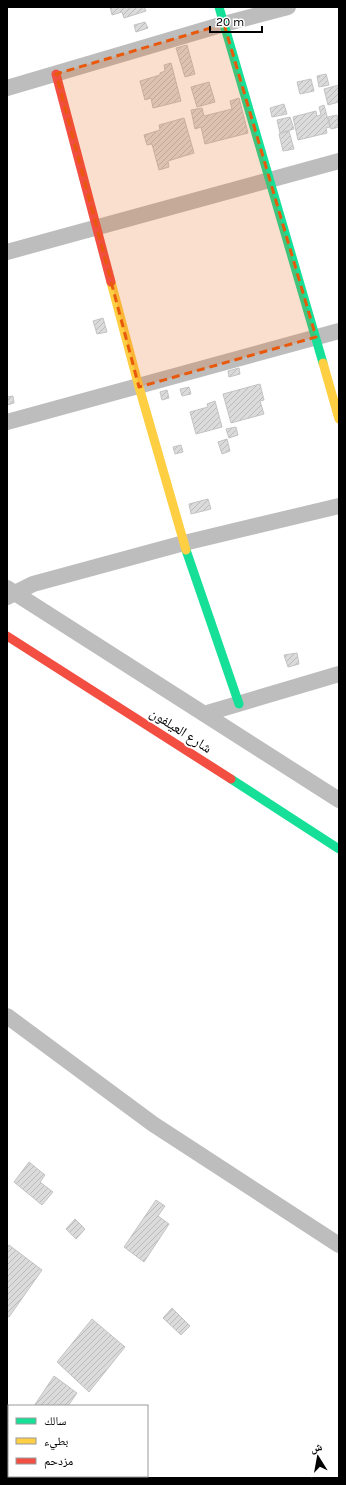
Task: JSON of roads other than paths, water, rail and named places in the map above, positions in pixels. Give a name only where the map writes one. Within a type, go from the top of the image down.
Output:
[{"type":"main road","points":[[219,7],[271,180],[339,419]]},
{"type":"main road","points":[[56,74],[139,387],[184,543],[239,704]]},
{"type":"main road","name":"شارع العيلفون","points":[[7,636],[339,848]]},
{"type":"street","points":[[7,88],[224,24],[288,7]]},
{"type":"street","points":[[7,252],[339,161]]},
{"type":"street","points":[[7,422],[139,387],[316,336],[339,331]]},
{"type":"street","points":[[9,592],[33,584],[184,543],[339,506]]},
{"type":"street","points":[[9,592],[339,800]]},
{"type":"street","points":[[204,714],[339,674]]},
{"type":"street","points":[[7,1016],[154,1124],[339,1245]]}]
